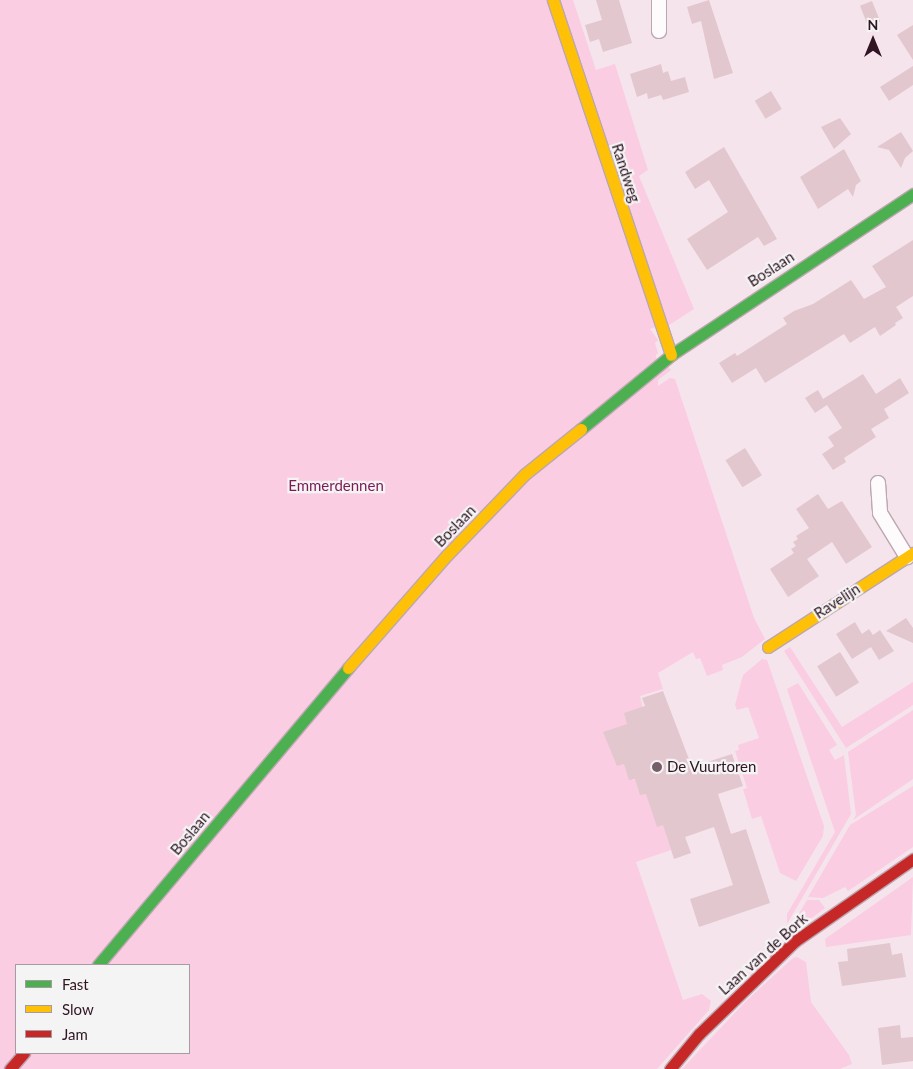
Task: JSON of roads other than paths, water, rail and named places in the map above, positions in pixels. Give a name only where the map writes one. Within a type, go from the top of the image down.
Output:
[{"type":"main road","name":"Randweg","points":[[553,0],[671,355]]},
{"type":"main road","name":"Boslaan","points":[[99,964],[447,555],[525,474],[671,355],[913,194]]},
{"type":"main road","name":"Ravelijn","points":[[768,647],[910,555]]},
{"type":"main road","name":"Laan van de Bork","points":[[670,1069],[699,1034],[793,943],[913,859]]},
{"type":"main road","points":[[10,1069],[23,1054]]},
{"type":"street","points":[[658,0],[659,31]]},
{"type":"street","name":"Ravelijn","points":[[878,483],[880,513],[910,555]]},
{"type":"place","name":"De Vuurtoren","points":[[657,767]]},
{"type":"park label","name":"Emmerdennen","points":[[336,486]]}]
